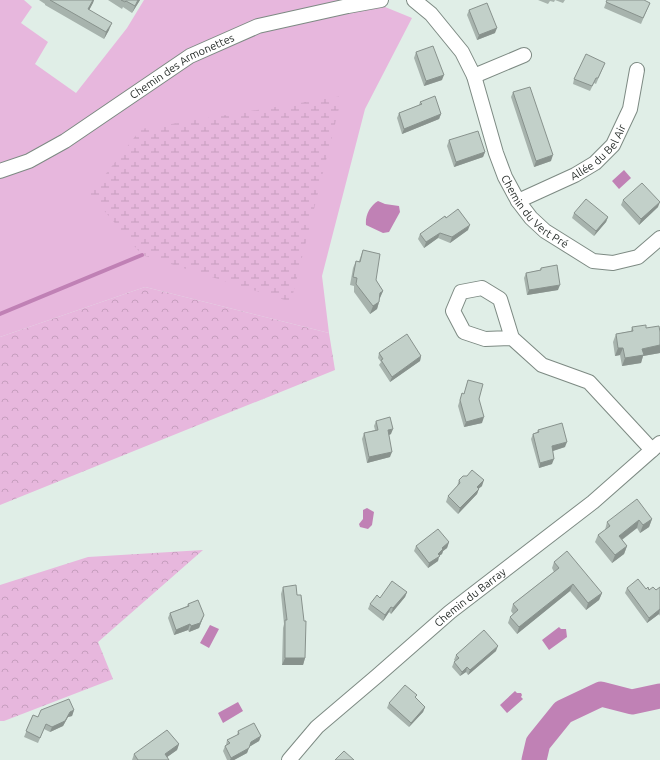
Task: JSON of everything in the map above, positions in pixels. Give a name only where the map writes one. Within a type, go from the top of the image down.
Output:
[{"type":"street","name":"Chemin des Armonettes","points":[[0,171],[29,160],[64,141],[190,56],[203,50],[258,26],[341,7],[380,0]]},
{"type":"street","name":"Chemin du Vert Pré","points":[[417,1],[431,14],[462,52],[474,76],[496,153],[505,177],[518,201],[531,218],[545,231],[593,261],[614,263],[638,257],[660,238]]},
{"type":"street","points":[[474,76],[524,55]]},
{"type":"street","name":"Allée du Bel Air","points":[[518,201],[575,175],[595,163],[613,145],[630,109],[637,70]]},
{"type":"street","points":[[512,338],[485,339],[464,332],[453,311],[460,292],[482,288],[500,299],[512,338],[542,365],[589,382],[658,445]]},
{"type":"street","name":"Chemin du Barray","points":[[289,760],[317,727],[450,612],[593,502],[658,445]]},
{"type":"green space","points":[[0,0],[24,0],[32,7],[21,23],[48,42],[35,64],[76,93],[127,28],[144,0],[368,0],[412,18],[365,109],[322,276],[329,333],[145,287],[0,337]]},
{"type":"green space","points":[[342,96],[291,302],[142,255],[90,194],[141,129]]},
{"type":"green space","points":[[145,287],[329,333],[335,370],[0,505],[0,337]]},
{"type":"green space","points":[[203,550],[98,642],[113,679],[4,721],[0,721],[0,585],[88,557]]},
{"type":"shaded area","points":[[624,170],[631,178],[619,189],[612,181]]},
{"type":"shaded area","points":[[378,201],[385,204],[399,206],[400,212],[389,232],[383,233],[366,225],[366,218],[369,211]]},
{"type":"shaded area","points":[[367,508],[374,512],[372,525],[368,529],[360,527],[359,524],[363,519],[363,510]]},
{"type":"shaded area","points":[[210,625],[219,629],[209,648],[200,643]]},
{"type":"shaded area","points":[[559,627],[561,629],[566,629],[567,637],[549,650],[542,640]]},
{"type":"shaded area","points":[[515,691],[517,693],[521,693],[521,697],[523,699],[507,713],[500,705]]},
{"type":"shaded area","points":[[238,702],[243,711],[223,723],[218,713]]},
{"type":"building","points":[[50,0],[93,0],[88,9],[112,23],[106,32]]},
{"type":"building","points":[[121,0],[138,0],[135,6]]},
{"type":"building","points":[[607,0],[644,0],[650,3],[643,18],[606,2]]},
{"type":"building","points":[[487,3],[497,28],[479,35],[469,10]]},
{"type":"building","points":[[433,46],[444,75],[426,81],[416,52]]},
{"type":"building","points":[[586,54],[605,63],[598,78],[596,78],[592,86],[574,79]]},
{"type":"building","points":[[530,87],[553,155],[536,161],[513,92]]},
{"type":"building","points":[[435,96],[441,114],[404,129],[399,113],[422,104],[420,102]]},
{"type":"building","points":[[478,131],[485,152],[456,162],[449,140]]},
{"type":"building","points":[[642,183],[660,202],[641,219],[623,200]]},
{"type":"building","points":[[586,199],[608,217],[596,231],[574,213]]},
{"type":"building","points":[[458,209],[470,225],[452,237],[440,233],[426,242],[420,234],[445,216],[446,218]]},
{"type":"building","points":[[363,250],[380,254],[376,280],[383,291],[380,293],[379,302],[373,306],[356,284],[357,278],[353,277],[356,261],[360,262]]},
{"type":"building","points":[[557,265],[560,285],[529,290],[526,273]]},
{"type":"building","points":[[646,325],[646,328],[659,326],[660,345],[642,349],[644,355],[625,358],[623,348],[618,348],[616,334],[633,331],[632,327]]},
{"type":"building","points":[[407,334],[421,356],[392,377],[381,360],[383,359],[379,353]]},
{"type":"building","points":[[468,380],[483,384],[479,399],[484,417],[466,422],[460,400],[462,393],[464,394]]},
{"type":"building","points":[[390,417],[393,429],[388,430],[392,452],[369,457],[364,433],[378,430],[376,421]]},
{"type":"building","points":[[562,423],[567,442],[552,446],[554,459],[540,463],[533,434],[539,432],[538,430]]},
{"type":"building","points":[[472,470],[484,480],[477,487],[479,489],[460,508],[448,496],[460,483],[459,480],[463,476],[467,476]]},
{"type":"building","points":[[637,499],[652,519],[643,525],[639,520],[619,536],[627,546],[615,555],[598,535],[610,526],[607,522]]},
{"type":"building","points":[[438,529],[449,542],[438,554],[440,556],[429,563],[416,546]]},
{"type":"building","points":[[567,551],[602,593],[588,603],[573,584],[519,627],[510,617],[518,610],[513,604],[559,568],[554,562]]},
{"type":"building","points":[[638,579],[646,589],[648,587],[649,590],[653,587],[656,590],[660,587],[660,609],[649,618],[627,588]]},
{"type":"building","points":[[392,581],[407,592],[385,615],[370,604],[377,595],[380,598]]},
{"type":"building","points":[[296,585],[297,595],[301,595],[304,621],[306,621],[305,658],[285,658],[285,620],[287,620],[283,587]]},
{"type":"building","points":[[198,600],[204,615],[200,623],[191,626],[190,624],[176,630],[170,613],[189,606],[188,604]]},
{"type":"building","points":[[484,630],[498,646],[470,670],[467,667],[462,672],[454,662],[459,658],[456,655]]},
{"type":"building","points":[[405,685],[417,695],[415,697],[425,707],[411,723],[389,703]]},
{"type":"building","points":[[69,699],[74,710],[70,712],[65,721],[52,727],[46,724],[40,738],[26,731],[33,715],[38,717],[41,710]]},
{"type":"building","points":[[254,723],[261,736],[251,742],[249,748],[231,758],[225,746],[230,743],[227,740],[239,734],[238,731]]},
{"type":"building","points":[[167,730],[179,744],[165,754],[169,760],[138,760],[134,754]]},
{"type":"building","points":[[344,751],[354,760],[335,760]]},
{"type":"waterway","points":[[0,314],[142,255]]},
{"type":"waterway","points":[[534,760],[538,743],[563,712],[601,694],[632,702],[660,696]]}]
